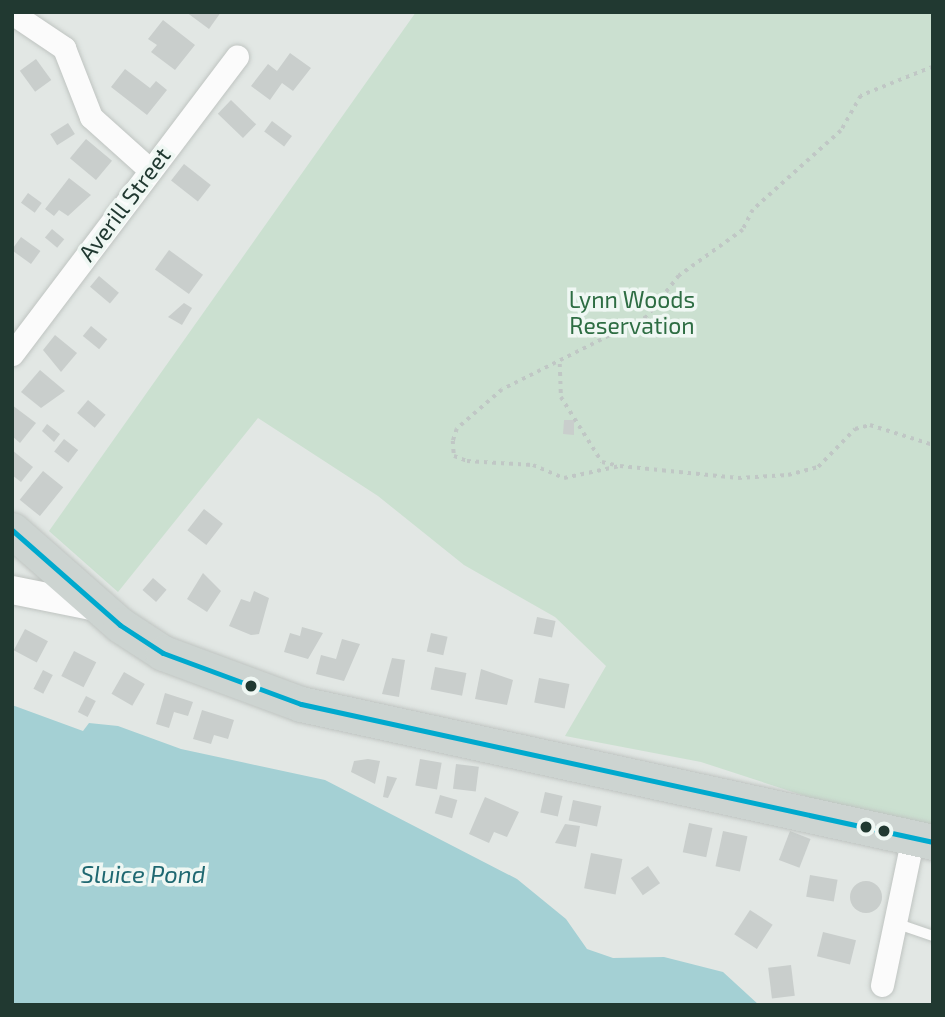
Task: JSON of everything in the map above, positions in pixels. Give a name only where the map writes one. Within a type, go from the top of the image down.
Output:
[{"type":"main road","points":[[12,530],[101,608],[163,653],[301,704],[923,840]]},
{"type":"street","points":[[12,13],[64,48],[91,117],[150,170]]},
{"type":"street","name":"Averill Street","points":[[12,354],[237,56]]},
{"type":"street","points":[[12,590],[101,608]]},
{"type":"street","points":[[881,985],[923,840]]},
{"type":"lane","points":[[898,923],[933,936]]},
{"type":"path","points":[[620,466],[564,478],[533,465],[454,456],[457,429],[481,405],[647,317],[679,276],[743,230],[753,210],[841,131],[861,96],[933,67]]},
{"type":"path","points":[[560,364],[561,397],[602,462],[620,466],[738,478],[788,475],[818,467],[855,429],[870,425],[933,445]]},
{"type":"green space","name":"Lynn Woods Reservation","points":[[416,12],[933,12],[933,826],[842,808],[701,762],[565,736],[606,666],[555,617],[464,565],[378,496],[258,418],[118,592],[49,531]]},
{"type":"water","name":"Sluice Pond","points":[[12,705],[83,731],[89,723],[118,726],[181,749],[325,780],[517,879],[566,919],[587,949],[613,958],[664,957],[723,972],[759,1005],[12,1005]]},
{"type":"building","points":[[186,12],[221,12],[209,29]]},
{"type":"building","points":[[163,20],[195,45],[175,70],[151,52],[157,45],[148,39]]},
{"type":"building","points":[[290,53],[311,68],[293,91],[282,83],[270,100],[251,86],[268,64],[277,71]]},
{"type":"building","points":[[36,59],[51,80],[35,92],[20,71]]},
{"type":"building","points":[[125,69],[150,88],[156,81],[167,90],[147,115],[111,87]]},
{"type":"building","points":[[231,100],[256,124],[243,138],[218,114]]},
{"type":"building","points":[[272,121],[292,136],[284,146],[264,131]]},
{"type":"building","points":[[68,123],[75,134],[57,145],[50,134]]},
{"type":"building","points":[[86,139],[112,161],[96,180],[70,158]]},
{"type":"building","points":[[184,164],[211,185],[198,201],[171,181]]},
{"type":"building","points":[[69,178],[91,195],[68,216],[59,210],[54,216],[45,209]]},
{"type":"building","points":[[28,193],[42,203],[35,213],[21,203]]},
{"type":"building","points":[[52,229],[64,239],[57,248],[45,237]]},
{"type":"building","points":[[21,237],[40,251],[31,264],[12,250]]},
{"type":"building","points":[[169,250],[203,275],[189,294],[155,269]]},
{"type":"building","points":[[99,276],[119,293],[110,303],[90,287]]},
{"type":"building","points":[[184,303],[192,308],[182,325],[168,317]]},
{"type":"building","points":[[91,326],[107,339],[99,349],[83,336]]},
{"type":"building","points":[[55,335],[77,353],[61,372],[43,350]]},
{"type":"building","points":[[40,370],[65,391],[41,408],[21,392]]},
{"type":"building","points":[[88,400],[106,415],[95,428],[77,413]]},
{"type":"building","points":[[12,405],[36,423],[20,443],[12,436]]},
{"type":"building","points":[[564,420],[574,420],[574,435],[563,434]]},
{"type":"building","points":[[47,424],[60,434],[54,442],[42,431]]},
{"type":"building","points":[[64,439],[78,450],[68,463],[54,452]]},
{"type":"building","points":[[12,450],[33,467],[21,482],[12,475]]},
{"type":"building","points":[[43,471],[63,487],[40,516],[20,500]]},
{"type":"building","points":[[204,509],[223,524],[206,545],[187,530]]},
{"type":"building","points":[[203,573],[221,591],[207,612],[187,599]]},
{"type":"building","points":[[153,578],[167,590],[156,602],[143,590]]},
{"type":"building","points":[[254,591],[269,598],[259,634],[251,635],[229,626],[241,599],[250,602]]},
{"type":"building","points":[[537,617],[556,621],[552,638],[533,634]]},
{"type":"building","points":[[302,627],[323,633],[308,659],[284,652],[290,633],[300,636]]},
{"type":"building","points":[[25,629],[48,641],[37,662],[14,650]]},
{"type":"building","points":[[431,633],[448,637],[443,655],[427,652]]},
{"type":"building","points":[[342,639],[360,644],[344,681],[316,674],[321,655],[336,659]]},
{"type":"building","points":[[74,651],[96,662],[84,687],[61,676]]},
{"type":"building","points":[[392,658],[405,660],[399,697],[382,694]]},
{"type":"building","points":[[435,667],[466,673],[462,696],[431,690]]},
{"type":"building","points":[[481,669],[513,680],[507,705],[475,699]]},
{"type":"building","points":[[43,670],[53,675],[43,694],[33,689]]},
{"type":"building","points":[[124,672],[145,684],[132,706],[112,694]]},
{"type":"building","points":[[539,678],[569,684],[565,708],[534,703]]},
{"type":"building","points":[[165,693],[193,702],[188,716],[174,712],[169,728],[156,724]]},
{"type":"building","points":[[86,696],[96,701],[88,717],[78,712]]},
{"type":"building","points":[[202,710],[234,720],[228,739],[214,735],[211,744],[193,739]]},
{"type":"building","points":[[420,759],[442,763],[437,789],[415,786]]},
{"type":"building","points":[[354,761],[380,761],[375,784],[351,772]]},
{"type":"building","points":[[456,764],[479,767],[476,792],[453,789]]},
{"type":"building","points":[[387,776],[397,778],[388,798],[383,797]]},
{"type":"building","points":[[545,792],[563,796],[558,817],[540,812]]},
{"type":"building","points":[[440,795],[457,800],[452,818],[435,813]]},
{"type":"building","points":[[485,797],[519,812],[507,837],[494,832],[489,843],[469,834]]},
{"type":"building","points":[[573,800],[601,806],[597,827],[569,821]]},
{"type":"building","points":[[689,823],[712,828],[706,857],[683,852]]},
{"type":"building","points":[[565,824],[580,826],[576,847],[555,843]]},
{"type":"building","points":[[723,831],[747,836],[740,871],[716,866]]},
{"type":"building","points":[[790,831],[811,839],[799,868],[779,860]]},
{"type":"building","points":[[591,853],[622,859],[616,894],[584,888]]},
{"type":"building","points":[[648,866],[660,883],[643,895],[631,878]]},
{"type":"building","points":[[810,875],[838,880],[834,902],[806,897]]},
{"type":"building","points":[[866,881],[877,886],[882,897],[877,908],[866,913],[855,908],[850,897],[855,886]]},
{"type":"building","points":[[750,910],[773,925],[757,949],[734,934]]},
{"type":"building","points":[[823,932],[856,940],[850,964],[817,956]]},
{"type":"building","points":[[791,965],[795,996],[772,999],[768,968]]},
{"type":"transit line","points":[[12,530],[120,625],[163,653],[301,704],[933,842]]}]
